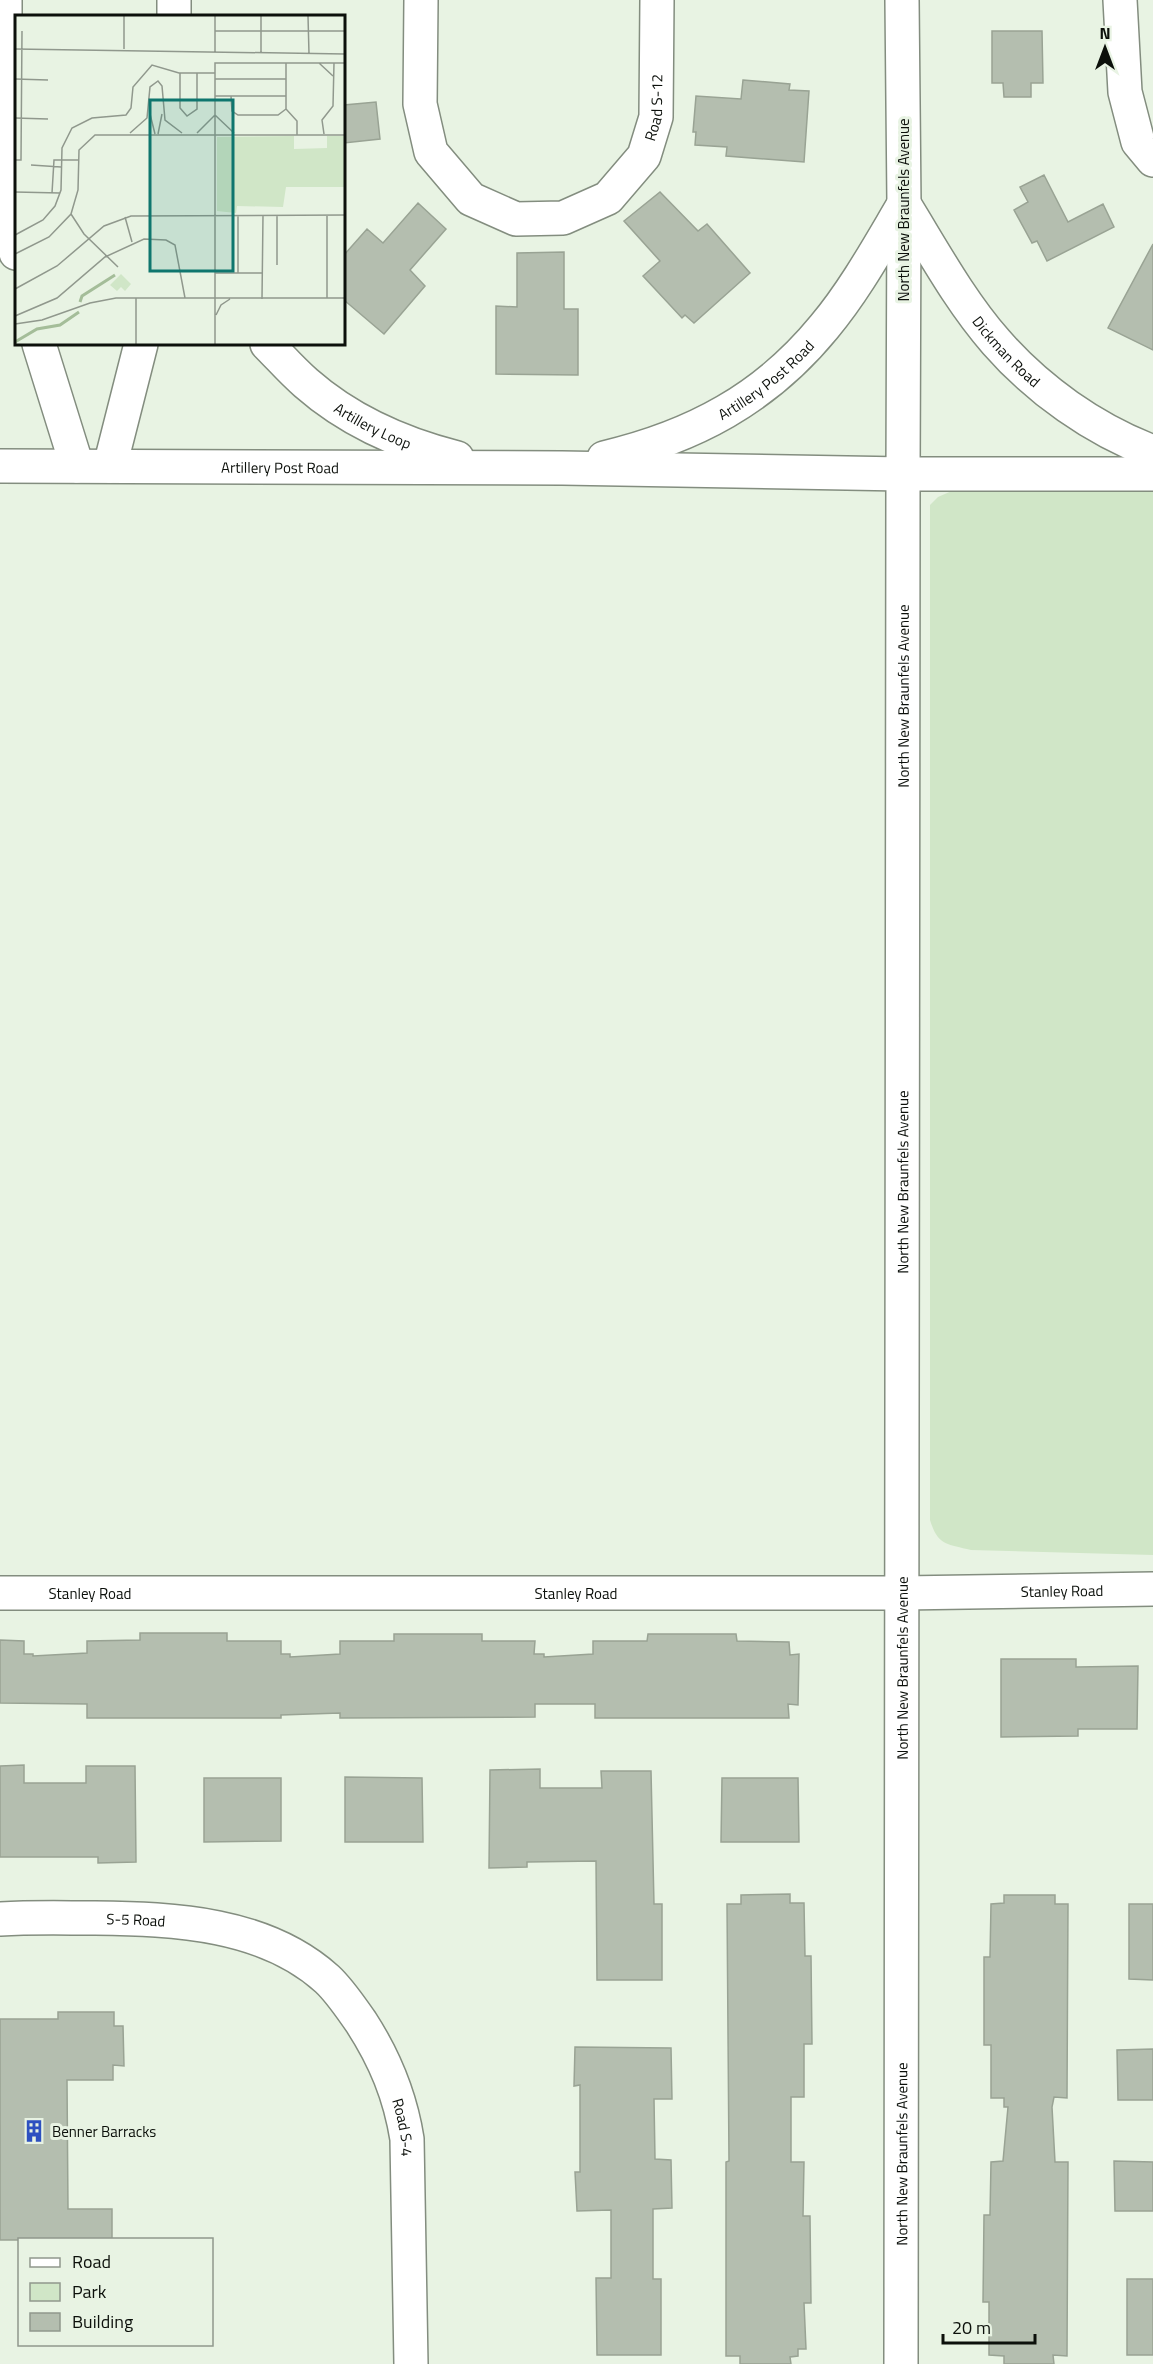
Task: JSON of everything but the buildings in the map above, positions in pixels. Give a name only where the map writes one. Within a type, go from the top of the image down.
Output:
[{"type":"street","points":[[4,0],[2,121],[10,223],[15,248]]},
{"type":"street","name":"Road S-12","points":[[421,0],[420,104],[431,152],[471,199],[516,219],[563,218],[608,198],[644,156],[657,108],[657,0]]},
{"type":"street","name":"North New Braunfels Avenue","points":[[901,2364],[904,204],[902,0]]},
{"type":"street","points":[[1120,0],[1125,92],[1138,142],[1153,160]]},
{"type":"street","name":"Dickman Road","points":[[904,204],[947,275],[996,342],[1034,380],[1097,426],[1153,452]]},
{"type":"street","name":"Artillery Post Road","points":[[562,468],[637,451],[677,437],[711,421],[772,380],[824,327],[870,260],[904,204]]},
{"type":"street","points":[[39,345],[76,466]]},
{"type":"street","points":[[110,466],[141,345]]},
{"type":"street","name":"Artillery Loop","points":[[268,345],[305,383],[336,406],[369,425],[404,442],[440,454],[499,468]]},
{"type":"street","name":"Artillery Post Road","points":[[0,466],[562,468],[903,474]]},
{"type":"street","points":[[903,474],[1153,474]]},
{"type":"street","name":"Stanley Road","points":[[0,1593],[902,1593],[1153,1589]]},
{"type":"street","name":"S-5 Road","points":[[0,1919],[162,1919],[231,1931],[271,1943]]},
{"type":"street","name":"Road S-4","points":[[271,1943],[299,1958],[328,1980],[349,2006],[380,2051],[403,2111],[407,2139],[411,2364]]},
{"type":"green space","points":[[954,490],[1153,490],[1153,1555],[971,1550],[950,1545],[940,1539],[930,1520],[930,505],[938,497]]},
{"type":"place","name":"Benner Barracks","points":[[34,2131]]}]
